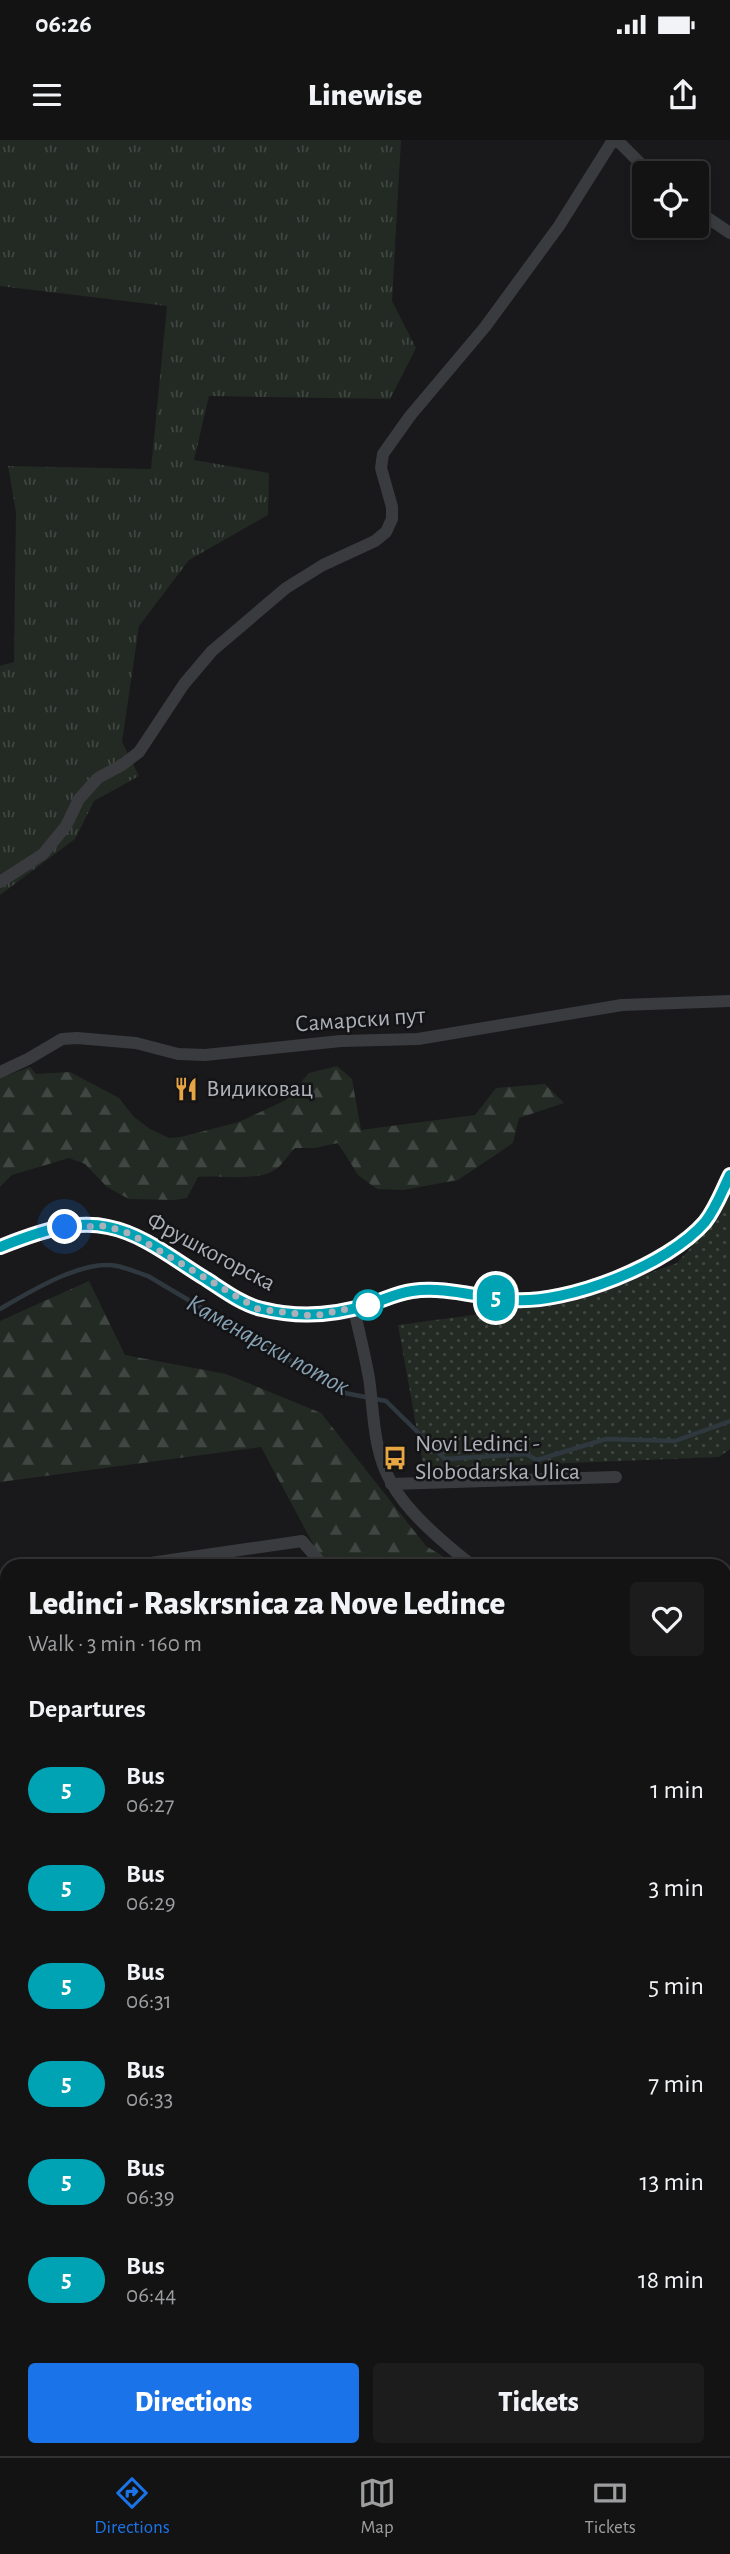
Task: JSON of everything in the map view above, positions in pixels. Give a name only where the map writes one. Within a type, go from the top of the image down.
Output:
[{"type":"street","points":[[0,882],[43,854],[66,826],[79,799],[98,778],[139,752],[184,684],[212,651],[286,588],[323,565],[375,541],[386,532],[392,519],[392,507],[381,468],[383,454],[410,416],[485,327],[559,226],[615,140],[637,161]]},
{"type":"street","points":[[709,219],[730,233]]},
{"type":"street","name":"Самарски пут","points":[[0,1072],[62,1039],[69,1038],[136,1043],[178,1054],[205,1055],[341,1041],[418,1039],[622,1005],[730,1001]]},
{"type":"street","name":"Фрушкогорска","points":[[0,1247],[37,1233],[65,1227],[107,1226],[131,1234],[258,1309],[314,1316],[354,1309],[410,1291],[430,1289],[513,1300],[540,1300],[621,1276],[656,1260],[691,1236],[705,1221],[730,1175]]},
{"type":"street","points":[[354,1309],[369,1378],[373,1420],[382,1461],[391,1484],[413,1511],[464,1559]]},
{"type":"street","points":[[391,1484],[616,1477]]},
{"type":"street","points":[[178,1559],[302,1541],[318,1559]]},
{"type":"green space","points":[[0,140],[401,140],[392,301],[416,348],[390,399],[209,396],[194,460],[269,473],[268,515],[189,560],[139,626],[122,742],[139,776],[94,801],[75,839],[0,895],[0,666],[14,662],[16,512],[8,466],[151,469],[167,306],[0,286]]},
{"type":"green space","points":[[337,1066],[352,1079],[361,1130],[475,1115],[496,1088],[545,1084],[564,1103],[519,1118],[513,1143],[458,1180],[403,1190],[377,1189],[358,1175],[338,1143],[315,1148],[295,1148],[269,1173],[239,1177],[198,1177],[187,1198],[175,1200],[129,1199],[107,1187],[85,1164],[69,1158],[12,1175],[0,1187],[0,1078],[30,1067],[36,1074],[70,1072],[119,1098],[134,1117],[169,1138],[239,1122],[286,1100],[309,1073]]},
{"type":"green space","points":[[730,1193],[730,1449],[719,1457],[424,1469],[398,1325],[571,1302],[677,1263],[720,1215]]},
{"type":"green space","points":[[89,1281],[125,1355],[226,1374],[321,1413],[426,1546],[447,1559],[321,1559],[261,1447],[0,1482],[0,1321]]},
{"type":"waterway","name":"Каменарски поток","points":[[0,1309],[57,1278],[88,1267],[103,1265],[129,1269],[148,1276],[345,1393],[386,1401],[445,1459],[526,1454],[537,1460],[606,1439],[675,1441],[730,1421]]},
{"type":"bus line","name":"5","points":[[0,1247],[37,1233],[65,1227],[107,1226],[131,1234],[258,1309],[284,1314],[314,1316],[354,1309],[410,1291],[430,1289],[513,1300],[540,1300],[621,1276],[673,1250],[705,1221],[730,1175]]},
{"type":"place","name":"Видиковац","points":[[186,1089]]},
{"type":"place","name":"Novi Ledinci - Slobodarska Ulica","points":[[395,1458]]},
{"type":"route","points":[[65,1227],[107,1226],[131,1234],[258,1309],[314,1316],[370,1304],[368,1305]]}]
